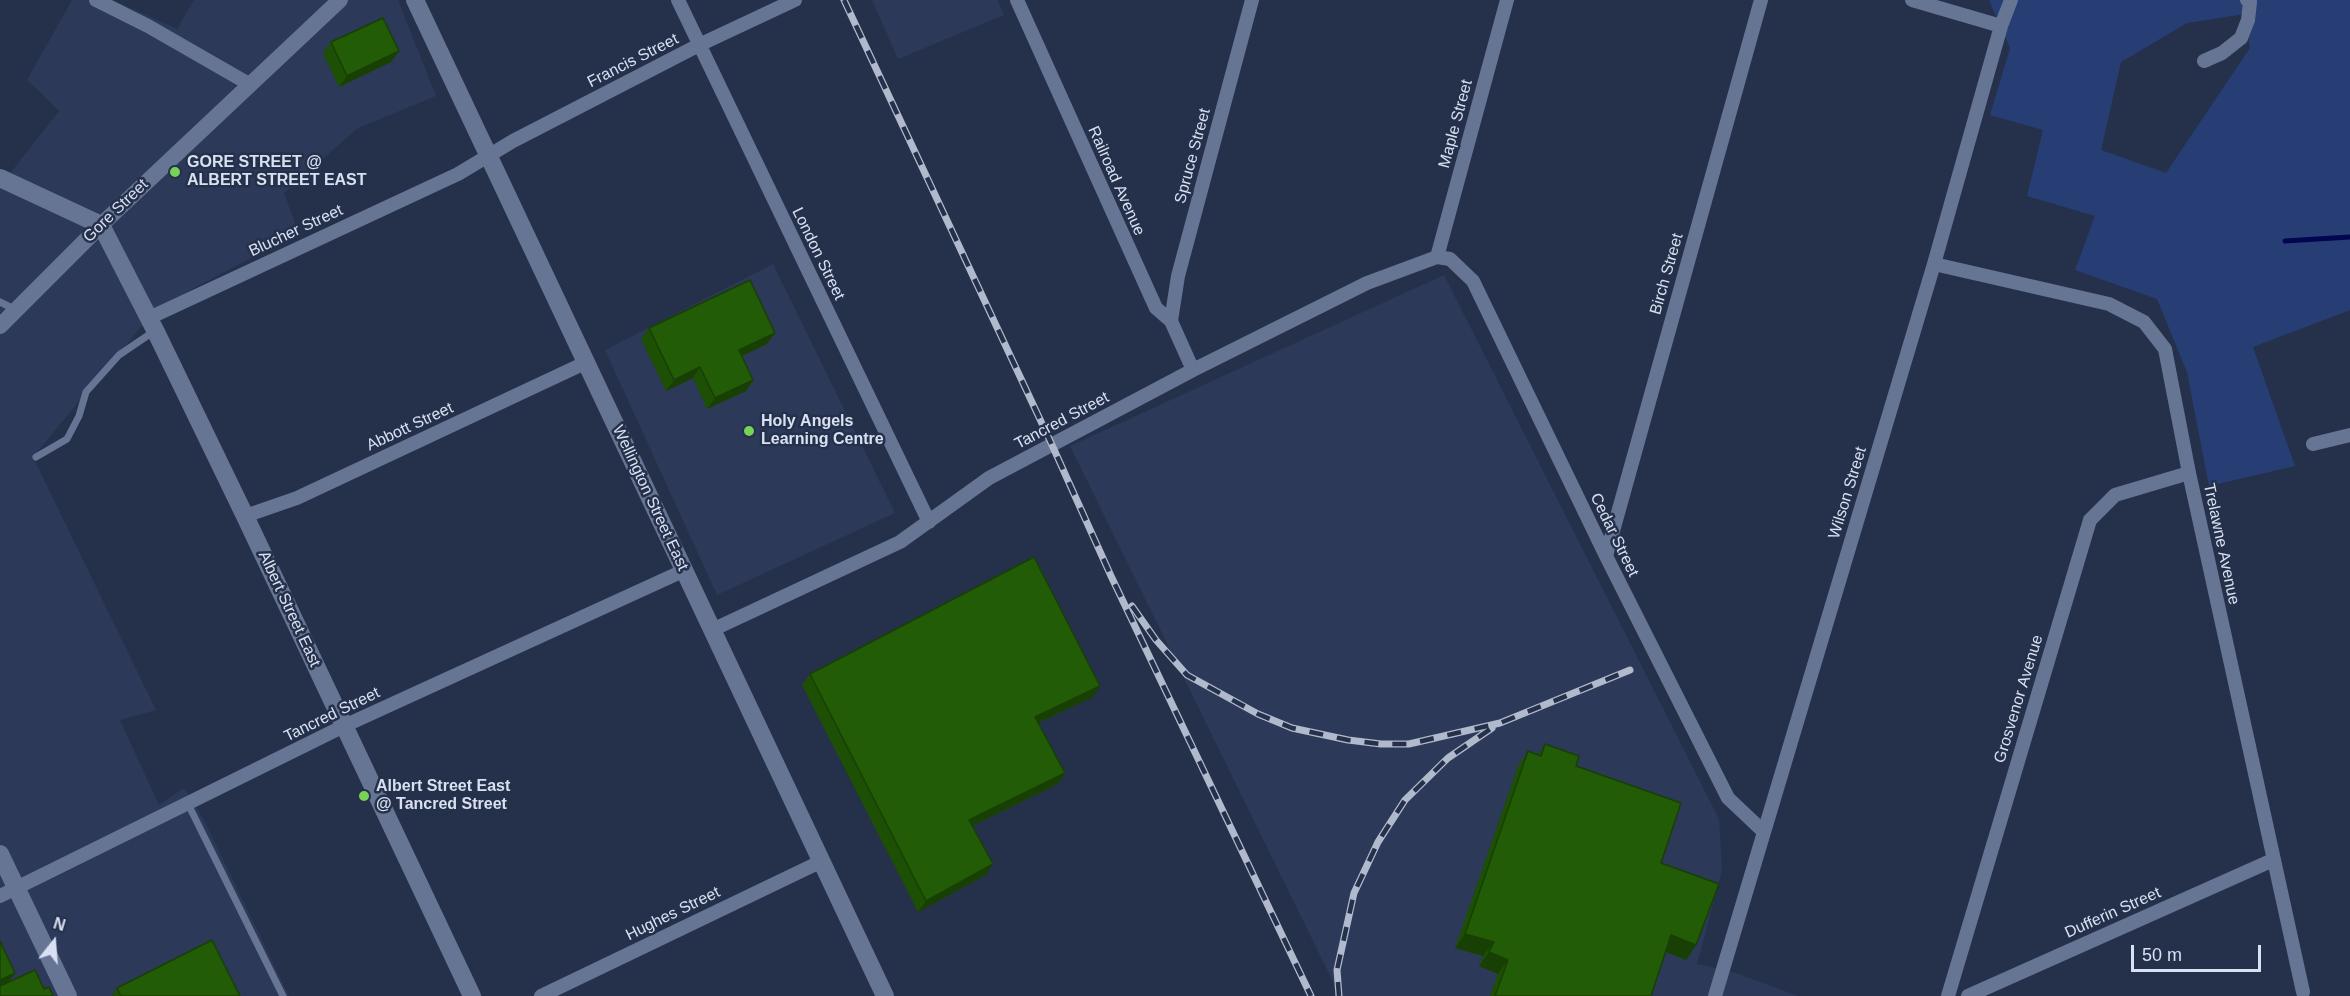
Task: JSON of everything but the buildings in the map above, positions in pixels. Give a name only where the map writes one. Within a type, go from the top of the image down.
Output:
[{"type":"main road","name":"Wellington Street East","points":[[414,0],[885,996]]},
{"type":"main road","points":[[0,178],[101,225]]},
{"type":"main road","name":"Albert Street East","points":[[101,225],[152,324],[245,516],[472,996]]},
{"type":"main road","points":[[0,854],[68,996]]},
{"type":"street","points":[[96,0],[148,26],[249,84]]},
{"type":"street","name":"Gore Street","points":[[0,326],[101,225],[340,0]]},
{"type":"street","name":"London Street","points":[[678,0],[929,522]]},
{"type":"street","name":"Francis Street","points":[[488,156],[699,45],[795,0]]},
{"type":"street","name":"Railroad Avenue","points":[[1017,0],[1156,308],[1171,321],[1193,370]]},
{"type":"street","name":"Spruce Street","points":[[1171,321],[1178,276],[1252,0]]},
{"type":"street","name":"Maple Street","points":[[1437,257],[1507,0]]},
{"type":"street","name":"Birch Street","points":[[1606,556],[1761,0]]},
{"type":"street","points":[[1912,0],[2001,26]]},
{"type":"street","name":"Wilson Street","points":[[1715,996],[1934,264],[2001,26],[2011,0]]},
{"type":"street","points":[[2204,61],[2222,53],[2241,38],[2248,20],[2250,2],[2247,0]]},
{"type":"street","name":"Blucher Street","points":[[152,324],[448,179],[488,156]]},
{"type":"street","name":"Tancred Street","points":[[712,630],[900,542],[989,478],[1193,370],[1367,283],[1437,257]]},
{"type":"street","name":"Cedar Street","points":[[1437,257],[1450,259],[1473,280],[1606,556],[1728,798],[1764,832]]},
{"type":"street","name":"Trelawne Avenue","points":[[1934,264],[2109,304],[2144,322],[2165,349],[2189,474],[2303,992]]},
{"type":"street","name":"Abbott Street","points":[[245,516],[297,498],[587,362]]},
{"type":"street","points":[[2313,444],[2350,435]]},
{"type":"street","name":"Grosvenor Avenue","points":[[1948,996],[2090,520],[2115,495],[2189,474]]},
{"type":"street","name":"Tancred Street","points":[[0,896],[344,726],[683,571]]},
{"type":"street","name":"Dufferin Street","points":[[1968,996],[2273,860]]},
{"type":"street","name":"Hughes Street","points":[[541,996],[820,862]]},
{"type":"lane","points":[[0,302],[16,310]]},
{"type":"lane","points":[[36,457],[67,439],[79,416],[86,392],[119,355],[152,324]]},
{"type":"lane","points":[[188,804],[283,996]]},
{"type":"shaded area","points":[[72,0],[113,0],[177,29],[194,0],[398,0],[436,96],[358,128],[284,193],[299,233],[194,288],[141,327],[33,457],[156,710],[120,720],[159,805],[184,788],[204,820],[289,996],[0,996],[0,186],[59,111],[27,80]]},
{"type":"shaded area","points":[[872,0],[997,0],[1004,15],[898,59]]},
{"type":"shaded area","points":[[1989,0],[2350,0],[2350,310],[2253,347],[2295,466],[2209,486],[2187,372],[2157,299],[2075,270],[2095,216],[2027,196],[2043,130],[1990,115],[2010,48]],"holes":[[[2245,14],[2250,48],[2166,173],[2101,150],[2121,62],[2187,23]]]},
{"type":"shaded area","name":"Holy Angels Learning Centre","points":[[773,264],[895,513],[717,595],[605,350]]},
{"type":"shaded area","points":[[1444,275],[1719,819],[1722,870],[1697,964],[1736,973],[1798,996],[1340,996],[1070,446]]},
{"type":"waterway","points":[[2285,241],[2350,237]]},
{"type":"railway","points":[[844,0],[1111,576],[1311,996]]},
{"type":"railway","points":[[1132,606],[1156,640],[1187,675],[1258,714],[1292,728],[1348,740],[1381,744],[1409,744],[1500,723],[1630,670]]},
{"type":"railway","points":[[1339,996],[1337,970],[1354,893],[1378,842],[1405,800],[1448,758],[1492,728]]},
{"type":"place","name":"GORE STREET @ ALBERT STREET EAST","points":[[175,172]]},
{"type":"place","name":"Holy Angels Learning Centre","points":[[749,431]]},
{"type":"place","name":"Albert Street East @ Tancred Street","points":[[364,796]]}]
